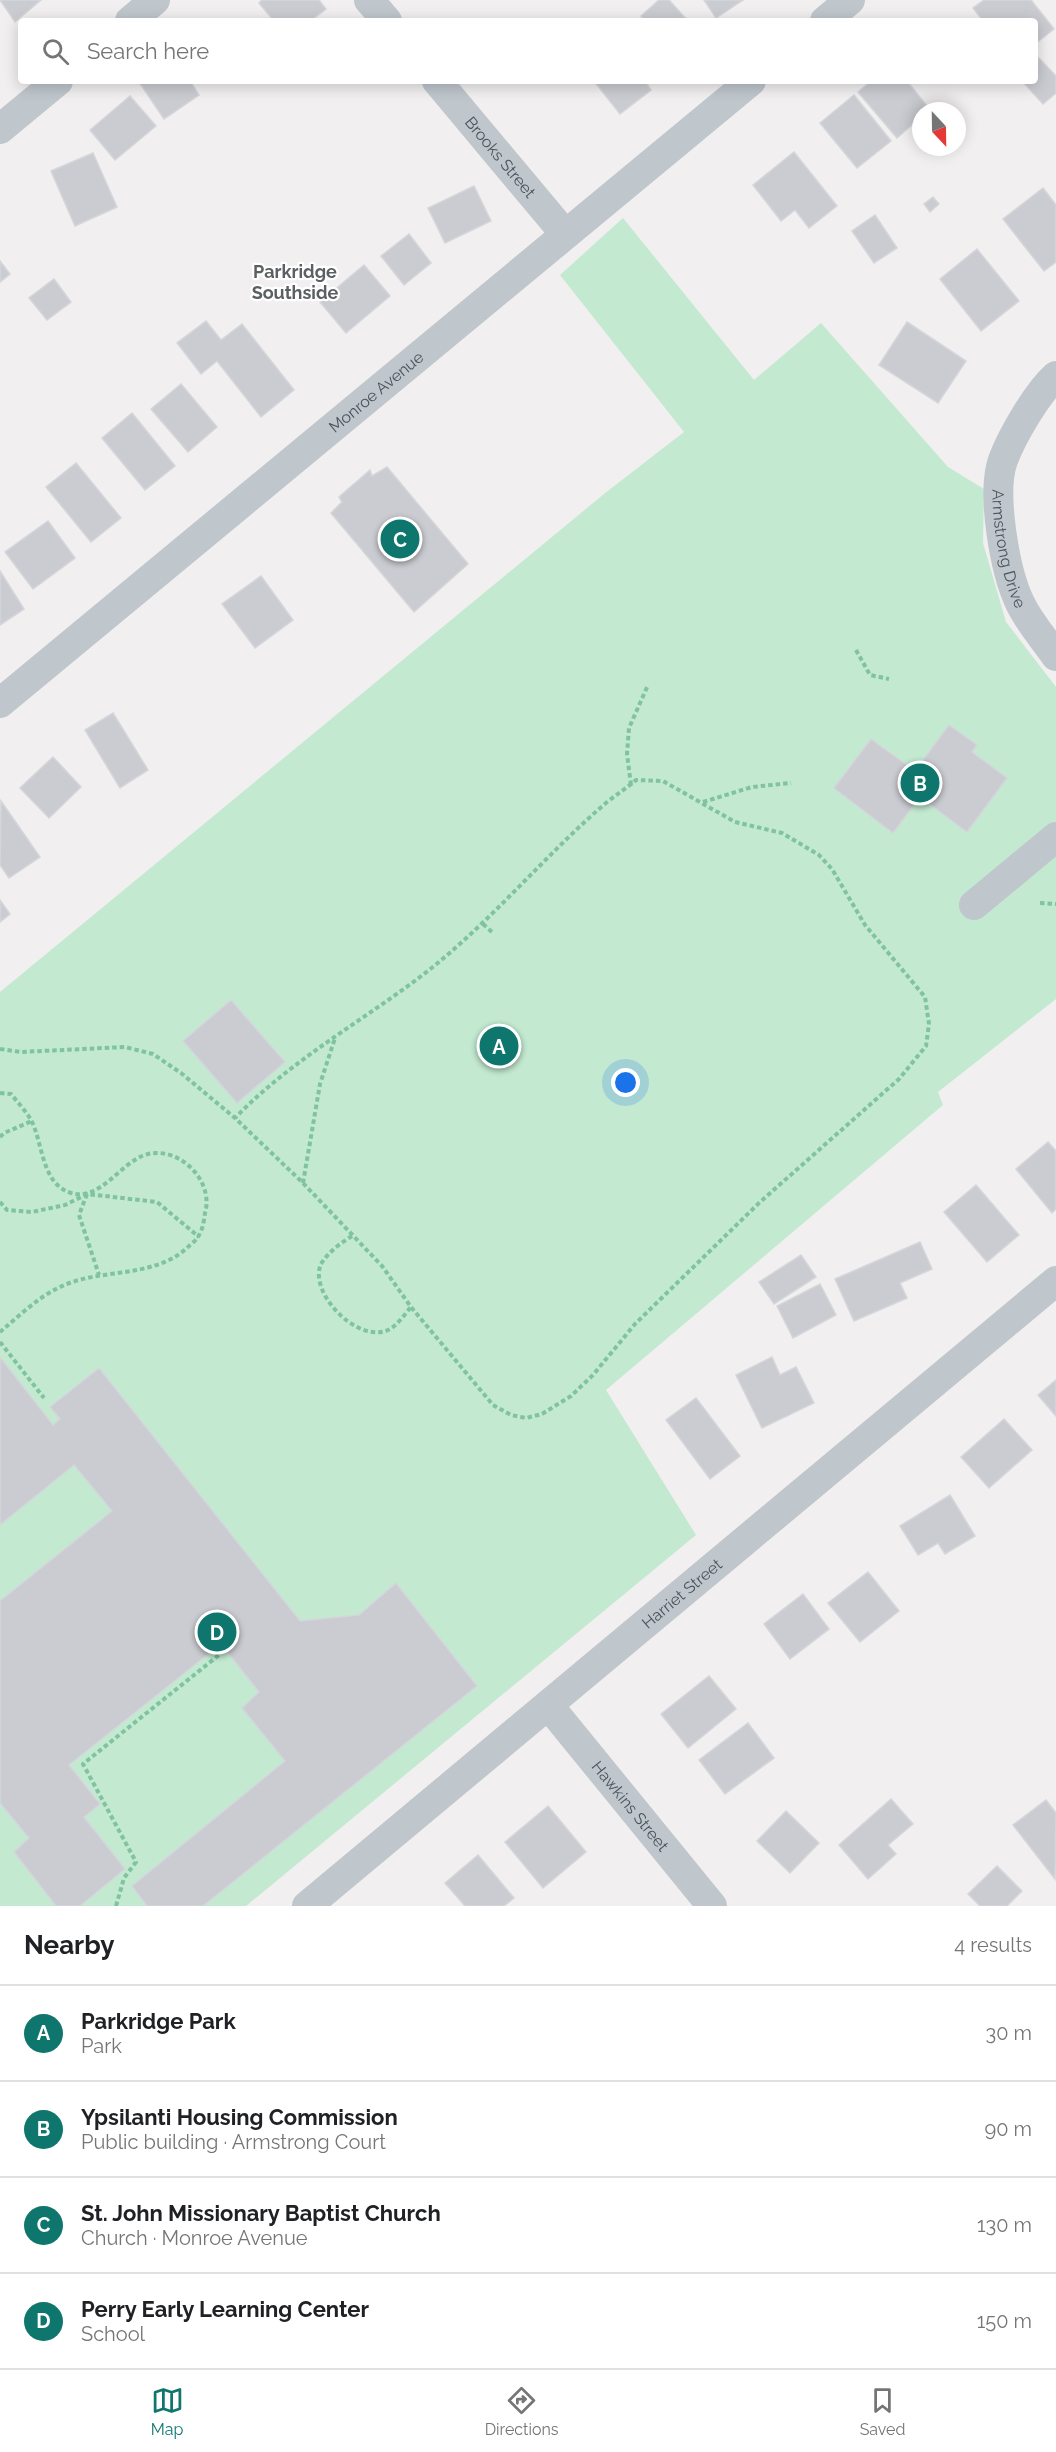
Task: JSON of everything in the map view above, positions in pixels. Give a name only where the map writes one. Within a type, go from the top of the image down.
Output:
[{"type":"street","points":[[134,18],[156,0]]},
{"type":"street","points":[[369,0],[384,18]]},
{"type":"street","points":[[829,18],[850,0]]},
{"type":"street","points":[[0,129],[54,84]]},
{"type":"street","name":"Brooks Street","points":[[440,84],[565,234]]},
{"type":"street","name":"Monroe Avenue","points":[[0,703],[748,84]]},
{"type":"street","name":"Armstrong Drive","points":[[1056,376],[1042,389],[1002,461],[998,495],[1001,537],[1020,603],[1056,656]]},
{"type":"street","points":[[974,905],[1056,837]]},
{"type":"street","name":"Harriet Street","points":[[307,1906],[1056,1281]]},
{"type":"street","name":"Hawkins Street","points":[[549,1706],[712,1906]]},
{"type":"path","points":[[856,651],[870,675],[889,679]]},
{"type":"path","points":[[631,784],[627,754],[629,728],[648,685]]},
{"type":"path","points":[[0,1049],[21,1052],[125,1047],[153,1054],[181,1073],[235,1118],[303,1183],[382,1266],[411,1307],[493,1406],[511,1415],[526,1418],[542,1414],[571,1396],[593,1375],[635,1324],[759,1203],[899,1079],[926,1046],[929,1024],[925,997],[865,925],[832,869],[819,855],[782,833],[735,822],[663,781],[636,780],[608,801],[483,924],[424,974],[259,1094],[235,1118]]},
{"type":"path","points":[[702,802],[752,787],[790,783]]},
{"type":"path","points":[[1040,903],[1056,904]]},
{"type":"path","points":[[483,924],[493,933]]},
{"type":"path","points":[[303,1183],[320,1084],[336,1037]]},
{"type":"path","points":[[0,1093],[12,1095],[32,1120],[42,1159],[55,1181],[70,1193],[157,1202],[199,1237]]},
{"type":"path","points":[[0,1137],[32,1120]]},
{"type":"path","points":[[0,1202],[7,1210],[32,1212],[65,1205],[87,1194],[142,1156],[165,1152],[191,1166],[201,1182],[208,1205],[199,1237],[175,1259],[129,1272],[99,1275],[59,1287],[0,1332]]},
{"type":"path","points":[[87,1194],[79,1215],[99,1275]]},
{"type":"path","points":[[352,1236],[337,1245],[321,1264],[319,1278],[323,1293],[351,1326],[369,1334],[388,1330],[411,1307]]},
{"type":"path","points":[[0,1342],[44,1398]]},
{"type":"path","points":[[116,1906],[124,1878],[136,1862],[83,1764],[219,1655]]},
{"type":"green space","points":[[623,218],[754,380],[821,323],[948,467],[984,489],[983,543],[1006,622],[1056,687],[1056,999],[938,1092],[943,1105],[606,1390],[696,1535],[246,1906],[0,1906],[0,992],[604,494],[684,432],[560,275]]},
{"type":"building","points":[[0,0],[41,0],[18,18],[15,22]]},
{"type":"building","points":[[262,0],[319,0],[326,9],[314,18],[272,18],[259,3]]},
{"type":"building","points":[[659,0],[669,0],[685,18],[643,18],[641,16]]},
{"type":"building","points":[[704,0],[743,0],[716,18]]},
{"type":"building","points":[[984,0],[1031,0],[1054,29],[1038,42],[1038,18],[981,18],[973,8]]},
{"type":"building","points":[[1038,59],[1056,76],[1056,93],[1043,104],[1025,84],[1038,84]]},
{"type":"building","points":[[140,84],[192,84],[199,95],[164,119]]},
{"type":"building","points":[[596,84],[647,84],[651,90],[620,114]]},
{"type":"building","points":[[867,84],[909,84],[924,102],[912,102],[912,125],[897,138],[858,92]]},
{"type":"building","points":[[854,95],[891,141],[857,168],[820,123]]},
{"type":"building","points":[[130,96],[156,126],[115,160],[90,130]]},
{"type":"building","points":[[794,152],[837,206],[809,228],[795,210],[781,221],[753,185]]},
{"type":"building","points":[[93,153],[117,207],[75,226],[51,171]]},
{"type":"building","points":[[474,186],[491,221],[445,243],[428,208]]},
{"type":"building","points":[[1043,188],[1056,205],[1056,262],[1044,271],[1003,219]]},
{"type":"building","points":[[933,197],[939,204],[930,212],[924,204]]},
{"type":"building","points":[[875,215],[897,248],[874,263],[852,231]]},
{"type":"building","points":[[409,234],[431,263],[404,285],[381,256]]},
{"type":"building","points":[[977,249],[1019,301],[981,331],[940,279]]},
{"type":"building","points":[[0,261],[10,274],[0,282]]},
{"type":"building","points":[[364,265],[390,296],[346,333],[320,302]]},
{"type":"building","points":[[54,279],[71,302],[47,320],[29,298]]},
{"type":"building","points":[[206,321],[221,340],[242,324],[294,390],[261,417],[217,361],[201,374],[177,343]]},
{"type":"building","points":[[907,322],[966,361],[938,403],[879,365]]},
{"type":"building","points":[[181,384],[217,427],[188,452],[151,409]]},
{"type":"building","points":[[132,413],[175,466],[145,490],[102,438]]},
{"type":"building","points":[[76,463],[121,518],[91,542],[46,487]]},
{"type":"building","points":[[387,467],[468,564],[414,612],[331,513],[342,502],[339,497],[370,470],[372,476]]},
{"type":"building","points":[[48,521],[75,558],[33,589],[5,552]]},
{"type":"building","points":[[0,571],[24,609],[0,625]]},
{"type":"building","points":[[261,576],[293,620],[255,648],[222,604]]},
{"type":"building","points":[[113,713],[148,770],[120,788],[85,730]]},
{"type":"building","points":[[949,725],[977,745],[972,752],[1007,778],[967,832],[920,797],[893,833],[834,788],[871,739],[915,771]]},
{"type":"building","points":[[53,757],[81,787],[49,818],[20,788]]},
{"type":"building","points":[[1,801],[40,857],[9,878],[0,865]]},
{"type":"building","points":[[0,900],[10,914],[0,922]]},
{"type":"building","points":[[231,1000],[285,1062],[237,1103],[183,1041]]},
{"type":"building","points":[[1048,1142],[1056,1151],[1056,1209],[1052,1213],[1016,1169]]},
{"type":"building","points":[[976,1185],[1019,1235],[987,1262],[944,1212]]},
{"type":"building","points":[[920,1242],[932,1269],[900,1283],[907,1298],[854,1321],[835,1279]]},
{"type":"building","points":[[801,1255],[816,1277],[774,1304],[759,1282]]},
{"type":"building","points":[[820,1284],[836,1315],[793,1338],[777,1306]]},
{"type":"building","points":[[0,1357],[53,1425],[60,1419],[50,1407],[99,1368],[300,1621],[359,1615],[396,1583],[477,1686],[203,1906],[147,1906],[132,1886],[285,1761],[242,1708],[259,1692],[221,1644],[69,1765],[100,1804],[84,1817],[125,1869],[80,1906],[56,1906],[14,1852],[29,1838],[0,1803],[0,1601],[112,1511],[74,1465],[0,1525]]},
{"type":"building","points":[[772,1357],[780,1375],[796,1367],[814,1403],[762,1428],[736,1375]]},
{"type":"building","points":[[1056,1380],[1056,1416],[1038,1395]]},
{"type":"building","points":[[696,1398],[740,1456],[710,1479],[666,1420]]},
{"type":"building","points":[[1004,1419],[1032,1450],[989,1488],[961,1457]]},
{"type":"building","points":[[950,1495],[975,1536],[945,1554],[938,1543],[918,1555],[900,1526]]},
{"type":"building","points":[[868,1572],[899,1611],[860,1642],[828,1603]]},
{"type":"building","points":[[803,1594],[829,1629],[790,1659],[764,1624]]},
{"type":"building","points":[[709,1676],[736,1709],[688,1748],[661,1714]]},
{"type":"building","points":[[748,1723],[774,1758],[725,1794],[699,1760]]},
{"type":"building","points":[[891,1799],[913,1824],[888,1845],[896,1854],[868,1879],[839,1845]]},
{"type":"building","points":[[1046,1800],[1056,1813],[1055,1879],[1013,1825]]},
{"type":"building","points":[[548,1806],[586,1852],[543,1888],[505,1842]]},
{"type":"building","points":[[786,1811],[819,1843],[790,1873],[757,1841]]},
{"type":"building","points":[[478,1855],[514,1898],[504,1906],[465,1906],[445,1883]]},
{"type":"building","points":[[997,1866],[1022,1891],[1007,1906],[980,1906],[968,1894]]},
{"type":"place","name":"St. John Missionary Baptist Church","points":[[400,539]]},
{"type":"place","name":"Ypsilanti Housing Commission","points":[[920,783]]},
{"type":"place","name":"Parkridge Park","points":[[499,1046]]},
{"type":"place","name":"Perry Early Learning Center","points":[[217,1632]]},
{"type":"district","name":"Parkridge Southside","points":[[295,281]]}]
